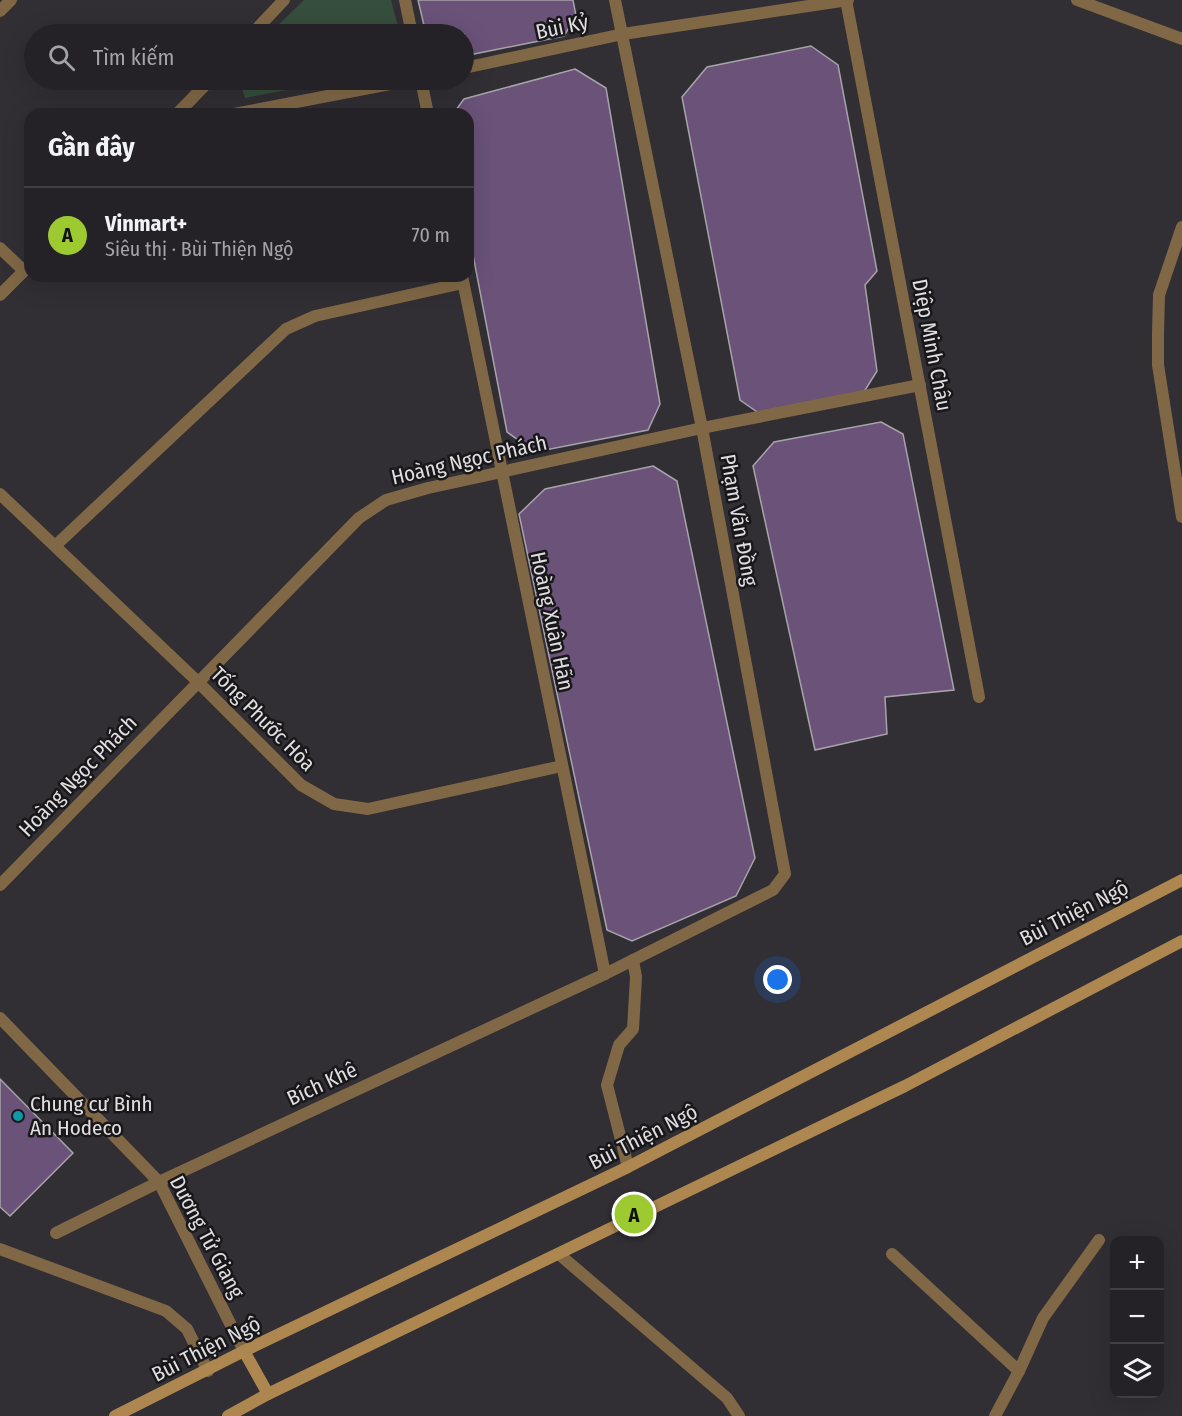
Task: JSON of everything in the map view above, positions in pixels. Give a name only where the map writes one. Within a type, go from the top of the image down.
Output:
[{"type":"main road","name":"Bùi Thiện Ngộ","points":[[115,1416],[244,1351],[628,1167],[1182,880]]},
{"type":"main road","points":[[233,1415],[268,1394],[560,1255],[905,1086],[1182,941]]},
{"type":"main road","points":[[244,1351],[268,1394]]},
{"type":"street","points":[[0,11],[11,0]]},
{"type":"street","points":[[261,24],[284,0]]},
{"type":"street","points":[[405,0],[410,24]]},
{"type":"street","name":"Phạm Văn Đồng","points":[[605,974],[773,890],[785,874],[702,428],[615,0]]},
{"type":"street","name":"Bùi Kỷ","points":[[474,67],[622,34],[847,0]]},
{"type":"street","name":"Diệp Minh Châu","points":[[847,0],[979,697]]},
{"type":"street","points":[[1077,0],[1182,39]]},
{"type":"street","points":[[183,108],[200,90]]},
{"type":"street","points":[[265,108],[359,90]]},
{"type":"street","points":[[423,90],[427,108]]},
{"type":"street","points":[[1182,227],[1159,296],[1158,365],[1182,517]]},
{"type":"street","points":[[0,248],[24,266]]},
{"type":"street","points":[[0,295],[24,271]]},
{"type":"street","points":[[56,546],[286,329],[315,316],[454,282]]},
{"type":"street","name":"Hoàng Xuân Hãn","points":[[462,282],[605,974]]},
{"type":"street","name":"Hoàng Ngọc Phách","points":[[0,885],[197,681],[359,518],[386,500],[502,471],[702,428],[920,385]]},
{"type":"street","name":"Tống Phước Hòa","points":[[0,494],[197,681],[301,785],[334,804],[368,809],[562,766]]},
{"type":"street","points":[[628,1167],[607,1085],[619,1045],[633,1029],[636,977],[633,960]]},
{"type":"street","name":"Bích Khê","points":[[56,1233],[159,1182],[605,974]]},
{"type":"street","name":"Dương Tử Giang","points":[[0,1018],[159,1182],[244,1351]]},
{"type":"street","points":[[995,1416],[1043,1318],[1099,1240]]},
{"type":"street","points":[[0,1249],[166,1311],[187,1329],[208,1371]]},
{"type":"street","points":[[892,1254],[1019,1371]]},
{"type":"street","points":[[560,1255],[727,1398],[739,1416]]},
{"type":"green space","points":[[304,0],[391,0],[397,24],[279,24]]},
{"type":"green space","points":[[242,90],[286,90],[245,98]]},
{"type":"building","points":[[418,0],[573,0],[576,16],[564,36],[474,54],[474,24],[424,24]]},
{"type":"building","points":[[811,46],[838,65],[877,271],[865,285],[877,371],[862,395],[763,416],[740,400],[682,97],[707,67]]},
{"type":"building","points":[[575,69],[606,88],[660,404],[648,430],[535,452],[507,432],[474,260],[474,108],[457,108],[464,99]]},
{"type":"building","points":[[881,422],[903,434],[954,690],[885,697],[887,734],[815,750],[753,466],[774,442]]},
{"type":"building","points":[[653,466],[677,481],[755,858],[736,896],[632,941],[607,930],[519,514],[545,489]]},
{"type":"building","name":"Chung cư Bình An Hodeco","points":[[0,1079],[73,1153],[10,1216],[0,1207]]},
{"type":"place","name":"Chung cư Bình An Hodeco","points":[[18,1116]]},
{"type":"place","name":"Vinmart+","points":[[634,1214]]}]
